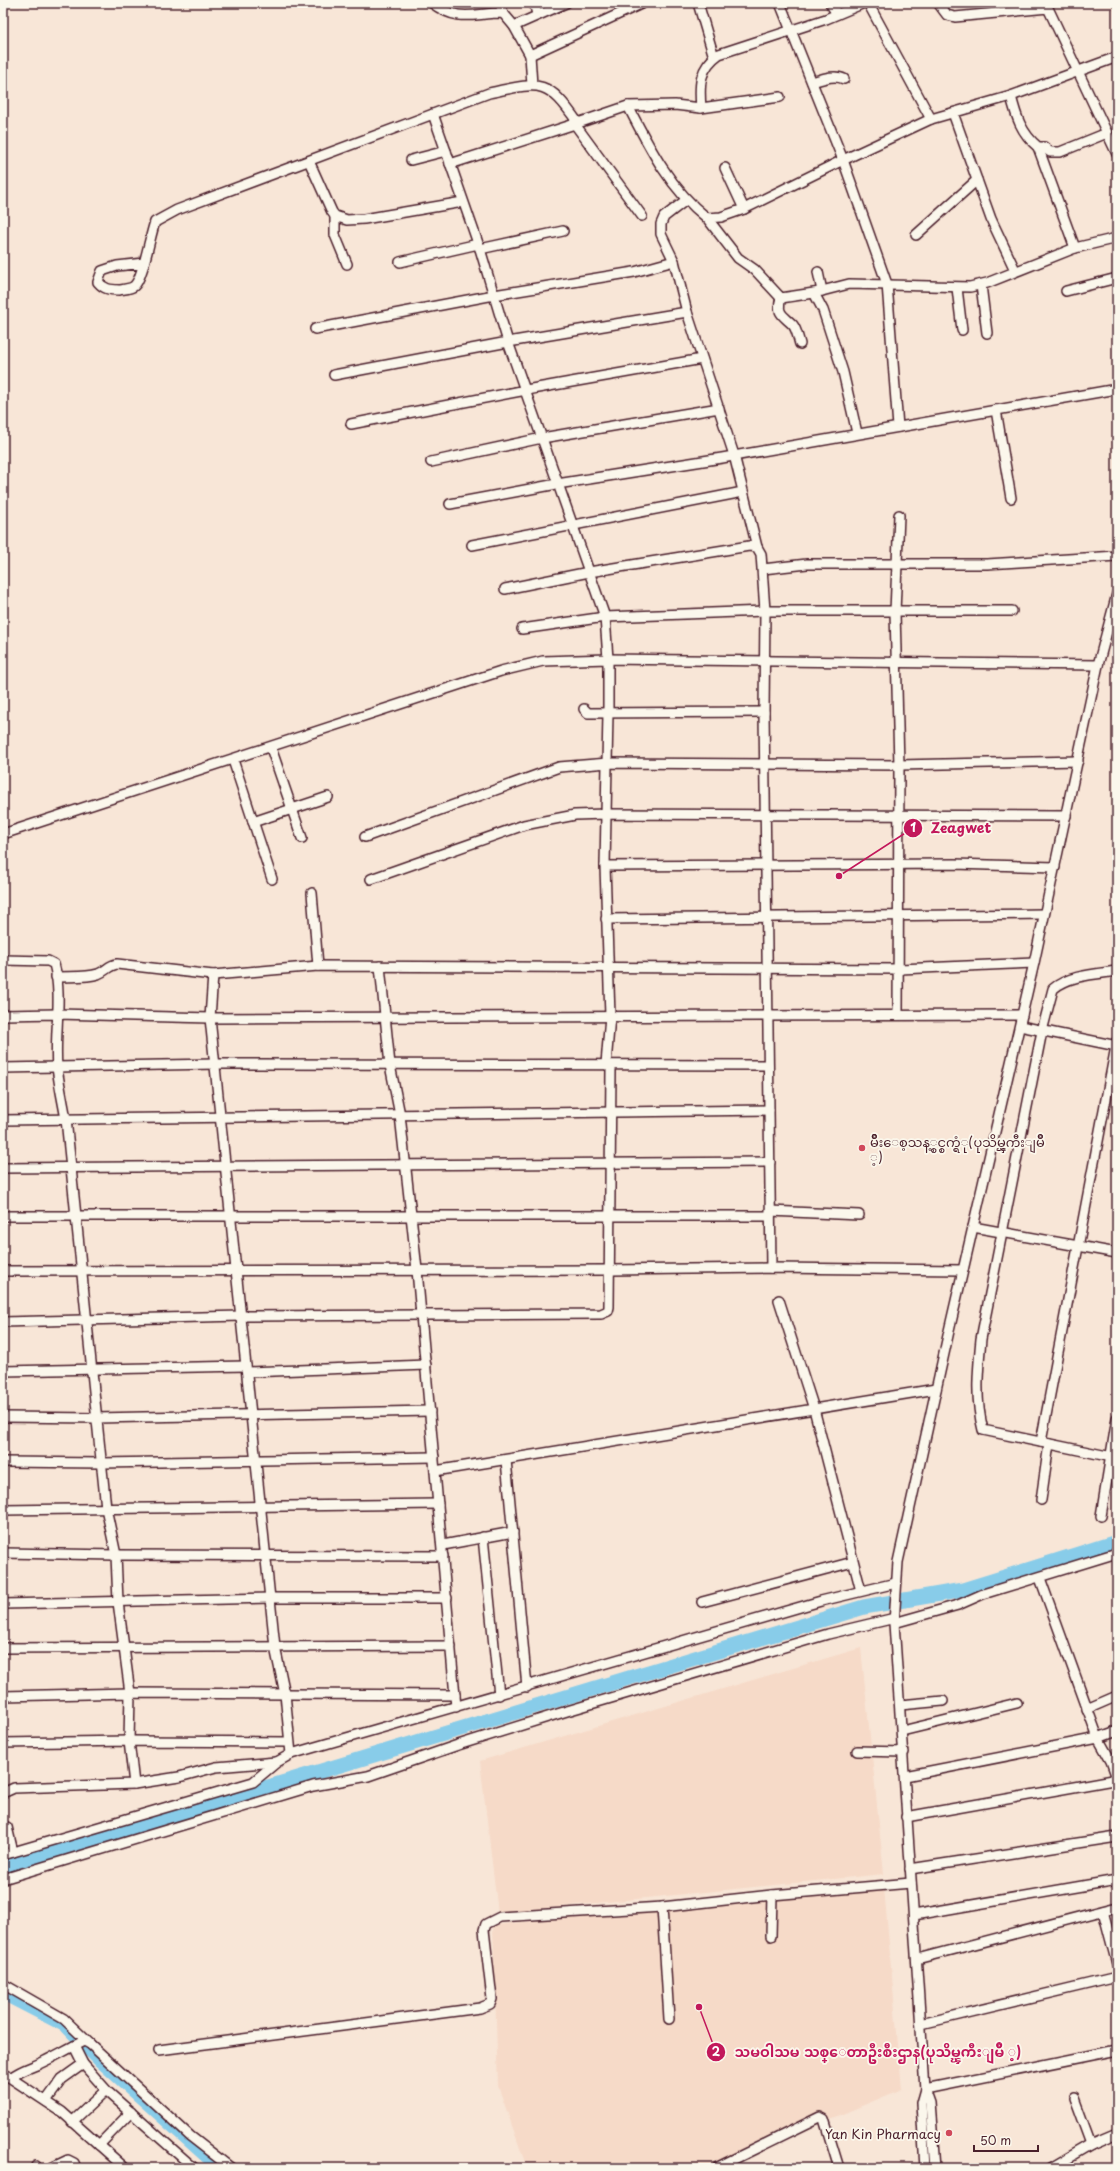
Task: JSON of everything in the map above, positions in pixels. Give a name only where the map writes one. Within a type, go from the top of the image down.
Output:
[{"type":"street","points":[[432,3],[451,14],[465,17],[503,13]]},
{"type":"street","points":[[500,3],[503,13],[514,26],[530,55],[532,85]]},
{"type":"street","points":[[534,3],[537,14]]},
{"type":"street","points":[[514,26],[537,14],[566,3]]},
{"type":"street","points":[[530,55],[643,3]]},
{"type":"street","points":[[698,3],[714,57]]},
{"type":"street","points":[[780,3],[843,160],[887,284],[898,427]]},
{"type":"street","points":[[830,3],[837,14]]},
{"type":"street","points":[[701,108],[700,86],[703,71],[709,61],[714,57],[748,43],[791,30],[864,3]]},
{"type":"street","points":[[868,3],[931,119]]},
{"type":"street","points":[[938,3],[947,15],[955,17],[1048,8],[1056,3]]},
{"type":"street","points":[[1048,8],[1117,154]]},
{"type":"street","points":[[707,218],[721,217],[744,209],[843,160],[931,119],[1011,96],[1117,57]]},
{"type":"street","points":[[812,82],[840,77],[844,79]]},
{"type":"street","points":[[144,263],[117,266],[102,271],[98,282],[106,289],[124,289],[134,286],[139,281],[148,253],[149,238],[155,222],[177,210],[489,93],[532,85],[547,88],[553,92],[642,216]]},
{"type":"street","points":[[450,164],[628,106],[675,105],[701,108],[780,96]]},
{"type":"street","points":[[1011,96],[1018,123],[1030,140],[1038,147],[1075,248]]},
{"type":"street","points":[[628,106],[668,178],[686,200],[707,218],[738,258],[755,270],[781,298],[780,311],[785,320],[794,326],[800,344]]},
{"type":"street","points":[[953,113],[991,219],[1015,270]]},
{"type":"street","points":[[433,114],[479,246],[508,342],[605,617],[608,660],[608,763],[604,866],[610,1016],[606,1064]]},
{"type":"street","points":[[1038,147],[1044,146],[1053,153],[1107,133]]},
{"type":"street","points":[[411,160],[446,151]]},
{"type":"street","points":[[309,161],[335,216],[335,235],[347,264]]},
{"type":"street","points":[[725,168],[744,209]]},
{"type":"street","points":[[916,235],[977,180]]},
{"type":"street","points":[[686,200],[664,217],[661,224],[663,240],[674,261],[687,312],[734,456],[756,547],[761,554],[763,569],[765,611],[764,712],[766,764],[767,1015],[771,1268]]},
{"type":"street","points":[[335,216],[346,220],[364,219],[463,202]]},
{"type":"street","points":[[400,262],[563,231]]},
{"type":"street","points":[[781,298],[818,292],[849,284],[887,284],[957,288],[981,285],[1015,270],[1075,248],[1117,238]]},
{"type":"street","points":[[316,329],[494,295],[634,272],[674,261]]},
{"type":"street","points":[[818,272],[818,292],[844,372],[857,433]]},
{"type":"street","points":[[1066,291],[1117,278]]},
{"type":"street","points":[[981,285],[987,333]]},
{"type":"street","points":[[957,288],[962,330]]},
{"type":"street","points":[[334,375],[508,342],[687,312]]},
{"type":"street","points":[[352,424],[526,390],[702,359]]},
{"type":"street","points":[[450,504],[557,484],[734,456],[857,433],[1117,389]]},
{"type":"street","points":[[431,462],[542,438],[719,408]]},
{"type":"street","points":[[996,410],[1011,498]]},
{"type":"street","points":[[472,545],[573,524],[743,492]]},
{"type":"street","points":[[898,1015],[900,969],[898,865],[899,765],[898,662],[895,612],[899,515]]},
{"type":"street","points":[[505,589],[589,572],[749,546],[756,547]]},
{"type":"street","points":[[763,569],[807,564],[987,564],[1117,556]]},
{"type":"street","points":[[935,2168],[930,2103],[925,2089],[906,1817],[904,1752],[895,1618],[898,1562],[973,1227],[1023,1026],[1022,1014],[1098,665],[1117,594]]},
{"type":"street","points":[[522,629],[605,617],[765,611],[1012,611]]},
{"type":"street","points":[[3,834],[271,748],[501,671],[543,661],[898,662],[1098,665]]},
{"type":"street","points":[[584,709],[588,714],[764,712]]},
{"type":"street","points":[[271,748],[302,838]]},
{"type":"street","points":[[233,760],[272,879]]},
{"type":"street","points":[[365,837],[559,767],[608,763],[899,765],[1078,761]]},
{"type":"street","points":[[253,822],[328,796]]},
{"type":"street","points":[[371,879],[524,825],[575,815],[1066,816]]},
{"type":"street","points":[[604,866],[898,865],[1054,867]]},
{"type":"street","points":[[312,893],[318,966]]},
{"type":"street","points":[[606,919],[1044,914]]},
{"type":"street","points":[[3,960],[48,961],[54,964],[58,1014],[57,1066],[66,1119],[106,1508],[116,1555],[118,1602],[130,1693],[130,1741],[134,1784]]},
{"type":"street","points":[[56,977],[96,975],[105,971],[111,964],[213,975],[318,966],[900,969],[1034,963]]},
{"type":"street","points":[[380,966],[390,1065],[400,1115],[417,1270],[443,1545],[456,1707]]},
{"type":"street","points":[[1113,1457],[983,1430],[978,1410],[976,1389],[981,1339],[1039,1030],[1053,989],[1058,985],[1075,978],[1117,971]]},
{"type":"street","points":[[213,975],[210,1018],[216,1064],[225,1167],[275,1646],[285,1694],[291,1754]]},
{"type":"street","points":[[3,1015],[58,1014],[210,1018],[1022,1014]]},
{"type":"street","points":[[1023,1026],[1117,1045],[1078,1246],[1045,1443],[1041,1500]]},
{"type":"street","points":[[3,1068],[216,1064],[768,1065]]},
{"type":"street","points":[[3,1322],[241,1316],[421,1317],[605,1313],[609,1307],[611,1164],[611,1068],[606,1064]]},
{"type":"street","points":[[3,1120],[769,1110]]},
{"type":"street","points":[[3,1168],[770,1162]]},
{"type":"street","points":[[3,1216],[610,1216],[770,1213],[859,1215]]},
{"type":"street","points":[[973,1227],[1117,1253]]},
{"type":"street","points":[[3,1271],[610,1270],[771,1268],[963,1270]]},
{"type":"street","points":[[779,1300],[814,1409],[861,1591]]},
{"type":"street","points":[[3,1371],[92,1369],[246,1369],[426,1365]]},
{"type":"street","points":[[436,1471],[936,1389]]},
{"type":"street","points":[[3,1417],[97,1418],[430,1411]]},
{"type":"street","points":[[1101,1516],[1113,1457],[1117,1418]]},
{"type":"street","points":[[3,1462],[102,1464],[434,1457]]},
{"type":"street","points":[[506,1460],[527,1686]]},
{"type":"street","points":[[3,1510],[438,1504]]},
{"type":"street","points":[[443,1545],[513,1532]]},
{"type":"street","points":[[483,1537],[499,1695]]},
{"type":"street","points":[[3,1553],[116,1555],[443,1556]]},
{"type":"street","points":[[3,1879],[313,1786],[368,1776],[458,1745],[567,1711],[828,1634],[895,1618],[945,1609],[983,1594],[1040,1578],[1117,1553]]},
{"type":"street","points":[[702,1602],[853,1562]]},
{"type":"street","points":[[906,1817],[1113,1780],[1116,1775],[1112,1761],[1098,1738],[1040,1578]]},
{"type":"street","points":[[3,1855],[253,1782],[277,1762],[291,1754],[861,1591],[896,1586]]},
{"type":"street","points":[[3,1604],[270,1598],[447,1598]]},
{"type":"street","points":[[3,1648],[451,1646]]},
{"type":"street","points":[[3,1696],[130,1693],[455,1695]]},
{"type":"street","points":[[1087,1709],[1117,1696]]},
{"type":"street","points":[[900,1705],[943,1700]]},
{"type":"street","points":[[902,1731],[1017,1703]]},
{"type":"street","points":[[905,1776],[1098,1738],[1117,1731]]},
{"type":"street","points":[[3,1743],[130,1741],[289,1742]]},
{"type":"street","points":[[857,1751],[904,1752]]},
{"type":"street","points":[[3,1793],[14,1788],[134,1784],[179,1778],[216,1767],[277,1762]]},
{"type":"street","points":[[7,1827],[13,1852]]},
{"type":"street","points":[[910,1869],[1117,1837]]},
{"type":"street","points":[[914,1915],[1117,1880]]},
{"type":"street","points":[[159,2050],[480,2008],[490,2004],[492,1999],[484,1930],[486,1924],[493,1920],[509,1916],[662,1907],[772,1895],[911,1883]]},
{"type":"street","points":[[771,1936],[772,1895]]},
{"type":"street","points":[[662,1907],[670,2019]]},
{"type":"street","points":[[917,1959],[1117,1907]]},
{"type":"street","points":[[1103,1911],[1117,1964]]},
{"type":"street","points":[[921,2024],[1117,1978]]},
{"type":"street","points":[[3,1984],[64,2019],[82,2044],[190,2136],[231,2168]]},
{"type":"street","points":[[82,2044],[83,2064],[106,2090],[194,2168]]},
{"type":"street","points":[[12,2077],[20,2071],[44,2062],[82,2044]]},
{"type":"street","points":[[925,2089],[1117,2050]]},
{"type":"street","points":[[46,2101],[62,2079],[83,2064]]},
{"type":"street","points":[[3,2072],[46,2101],[125,2168]]},
{"type":"street","points":[[925,2089],[921,2103],[925,2168]]},
{"type":"street","points":[[72,2122],[106,2090]]},
{"type":"street","points":[[1074,2098],[1091,2144]]},
{"type":"street","points":[[99,2145],[131,2112]]},
{"type":"street","points":[[716,2168],[820,2117],[824,2119],[839,2168]]},
{"type":"street","points":[[1050,2168],[1091,2144],[1117,2133]]},
{"type":"street","points":[[51,2168],[68,2160],[71,2161],[76,2168]]},
{"type":"shaded area","points":[[861,1648],[884,1874],[498,1913],[480,1761]]},
{"type":"shaded area","points":[[884,1888],[902,2089],[714,2168],[527,2168],[498,2086],[493,1925]]},
{"type":"waterway","points":[[3,1867],[864,1607],[963,1590],[1117,1542]]},
{"type":"waterway","points":[[3,1996],[65,2028],[99,2063],[216,2168]]},
{"type":"place","name":"Zeagwet","points":[[839,876]]},
{"type":"place","name":"မ်ိဳးေစ့သန့္စင္စက္ရံု(ပုသိမ္ၾကီးျမိဳ ့)","points":[[862,1148]]},
{"type":"place","name":"သမဝါသမ သစ္ေတာဦးစီးဌာန(ပုသိမ္ၾကီးျမိဳ ့)","points":[[699,2007]]},
{"type":"place","name":"Yan Kin Pharmacy","points":[[949,2133]]}]
